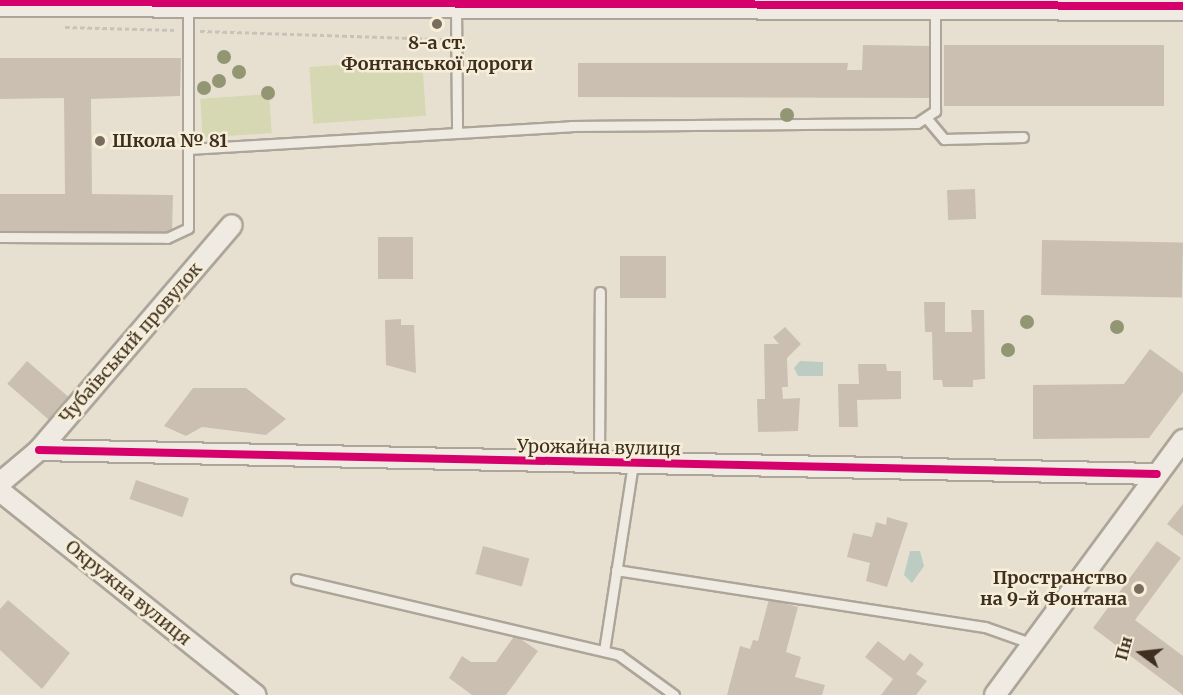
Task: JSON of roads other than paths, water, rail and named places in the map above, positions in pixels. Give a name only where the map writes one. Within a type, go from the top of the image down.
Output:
[{"type":"main road","points":[[4,2],[456,1],[1183,6]]},
{"type":"street","name":"Чубаївський провулок","points":[[0,483],[39,450],[232,225]]},
{"type":"street","points":[[996,695],[1183,440]]},
{"type":"street","name":"Урожайна вулиця","points":[[39,450],[1157,474]]},
{"type":"street","name":"Окружна вулиця","points":[[0,491],[256,695]]},
{"type":"lane","points":[[0,237],[182,235],[189,228],[188,1]]},
{"type":"lane","points":[[456,1],[458,133]]},
{"type":"lane","points":[[928,120],[935,111],[935,4]]},
{"type":"lane","points":[[188,149],[458,133],[928,120]]},
{"type":"lane","points":[[928,120],[944,139],[1023,137]]},
{"type":"lane","points":[[598,463],[600,292]]},
{"type":"lane","points":[[604,651],[633,464]]},
{"type":"lane","points":[[616,570],[974,625],[1033,644]]},
{"type":"lane","points":[[296,579],[619,655],[674,695]]},
{"type":"place","name":"8-а ст. Фонтанської дороги","points":[[437,24]]},
{"type":"place","name":"Школа № 81","points":[[100,141]]},
{"type":"place","name":"Пространство на 9-й Фонтана","points":[[1139,589]]}]
